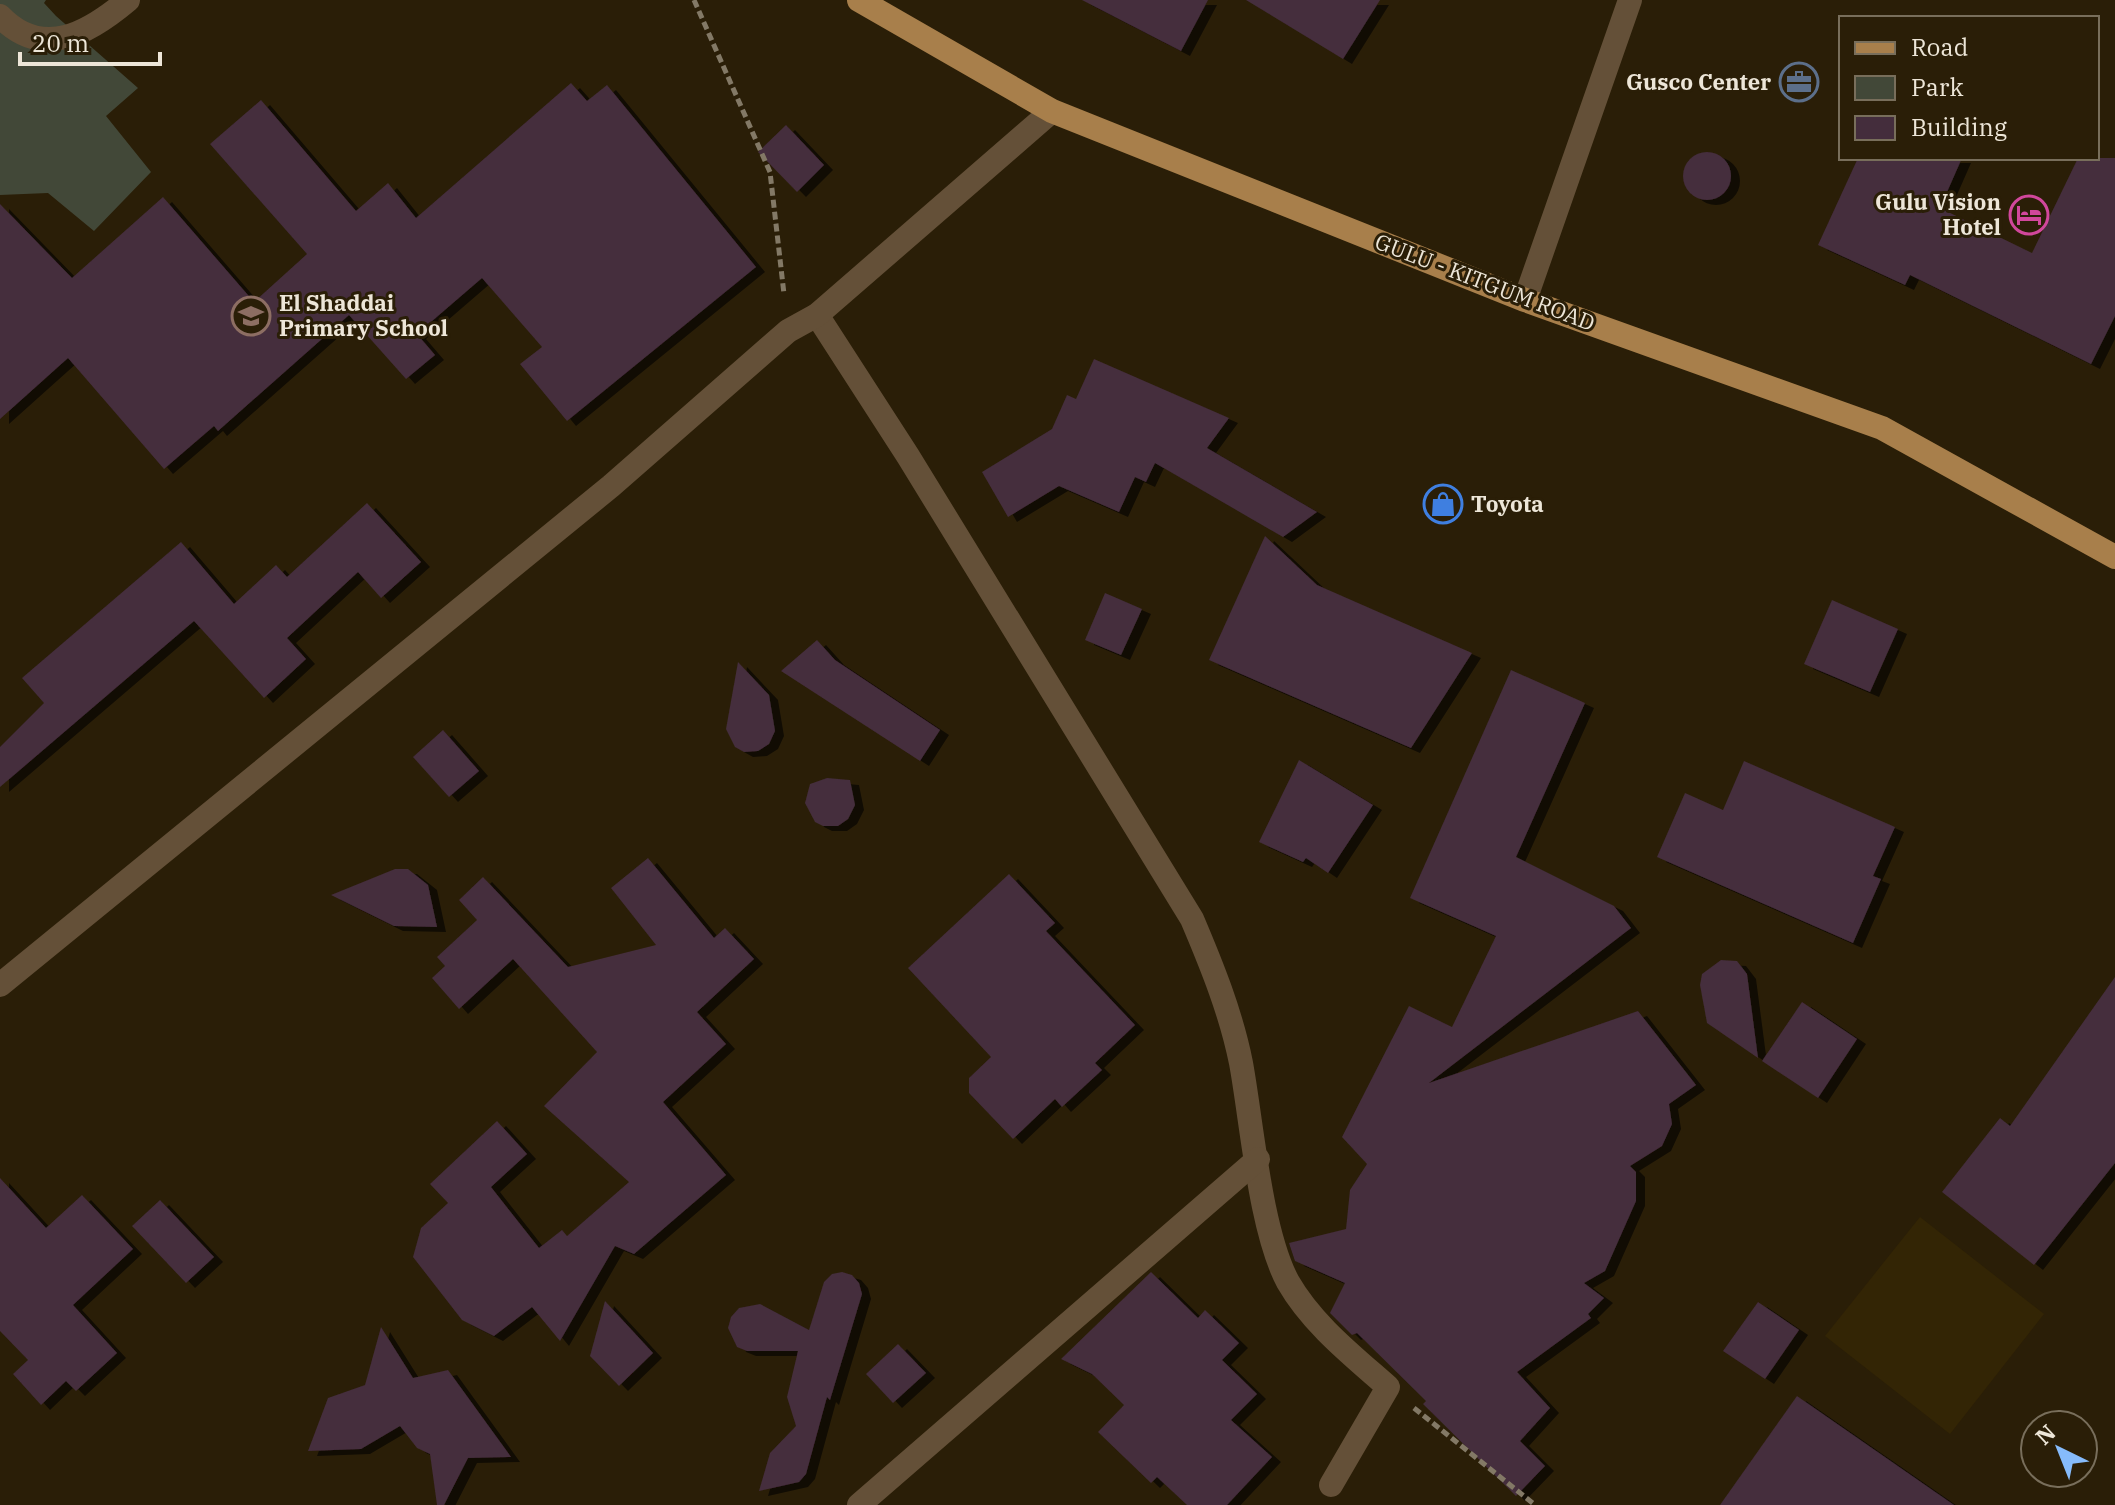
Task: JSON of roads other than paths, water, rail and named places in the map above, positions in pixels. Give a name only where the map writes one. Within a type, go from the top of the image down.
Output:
[{"type":"main road","name":"GULU - KITGUM ROAD","points":[[859,0],[1052,111],[1525,300],[1882,428],[2115,557]]},
{"type":"street","points":[[0,16],[13,29],[42,38],[78,36],[128,0]]},
{"type":"street","points":[[1525,300],[1630,0]]},
{"type":"street","points":[[0,985],[611,486],[788,331],[817,315],[1052,111]]},
{"type":"street","points":[[817,315],[916,469],[1192,919],[1218,979],[1240,1059],[1268,1220],[1288,1281],[1327,1332],[1388,1387],[1331,1485]]},
{"type":"street","points":[[859,1505],[1258,1159]]},
{"type":"place","name":"Gusco Center","points":[[1799,82]]},
{"type":"place","name":"Gulu Vision Hotel","points":[[2029,215]]},
{"type":"place","name":"El Shaddai Primary School","points":[[251,316]]},
{"type":"place","name":"Toyota","points":[[1443,504]]}]
